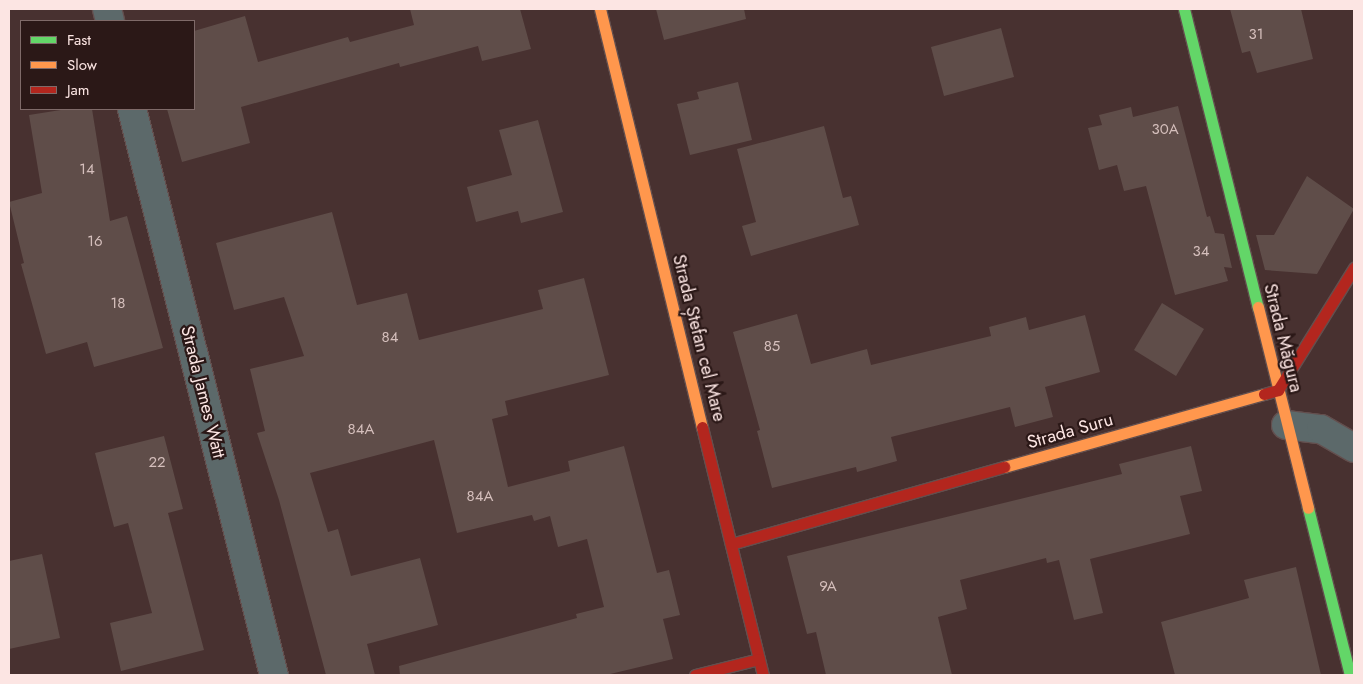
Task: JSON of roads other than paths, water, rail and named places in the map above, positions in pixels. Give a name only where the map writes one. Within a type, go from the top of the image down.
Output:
[{"type":"street","name":"Strada Ștefan cel Mare","points":[[600,9],[763,675]]},
{"type":"street","name":"Strada Măgura","points":[[1184,9],[1286,425],[1350,675]]},
{"type":"street","name":"Strada James Watt","points":[[132,110],[274,675]]},
{"type":"street","points":[[1278,390],[1354,268]]},
{"type":"street","name":"Strada Suru","points":[[732,544],[1278,390]]},
{"type":"street","points":[[1286,425],[1320,429],[1354,448]]},
{"type":"street","points":[[696,675],[759,659]]}]
